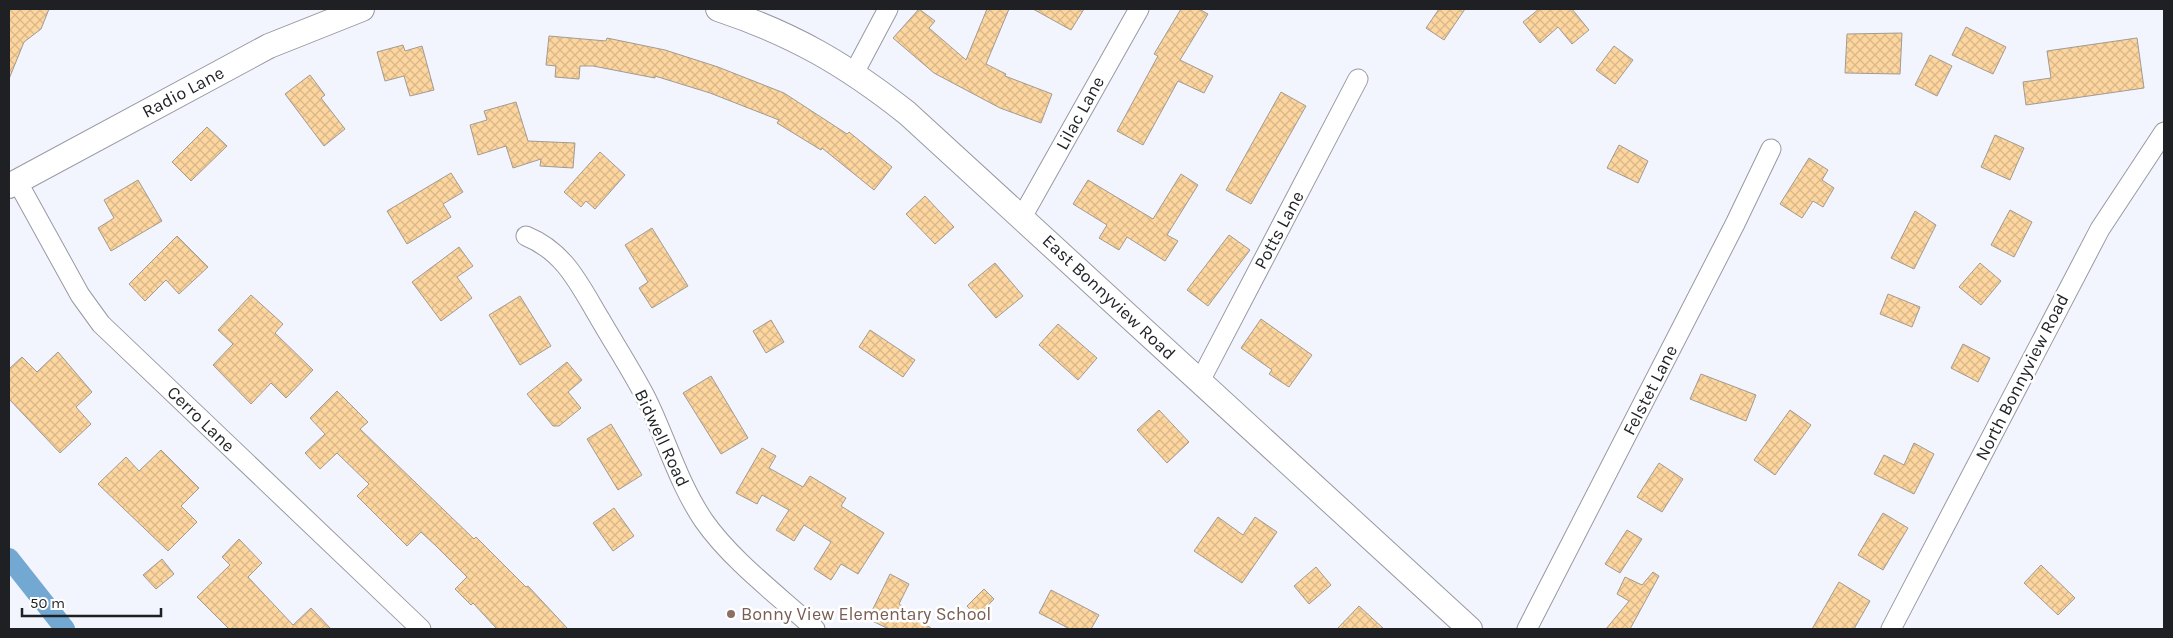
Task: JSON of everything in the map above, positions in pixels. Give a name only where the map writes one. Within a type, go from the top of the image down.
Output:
[{"type":"street","name":"Radio Lane","points":[[13,184],[270,46],[362,9]]},
{"type":"street","name":"East Bonnyview Road","points":[[718,9],[778,31],[817,50],[854,73],[936,138],[1470,629]]},
{"type":"street","points":[[854,73],[888,9]]},
{"type":"street","name":"Lilac Lane","points":[[1022,217],[1139,9]]},
{"type":"street","name":"Potts Lane","points":[[1200,380],[1358,79]]},
{"type":"street","name":"North Bonnyview Road","points":[[1891,629],[2100,229],[2164,132]]},
{"type":"street","name":"Felstet Lane","points":[[1527,629],[1735,224],[1771,149]]},
{"type":"street","name":"Cerro Lane","points":[[13,184],[80,296],[101,324],[421,629]]},
{"type":"street","name":"Bidwell Road","points":[[526,236],[551,248],[560,256],[576,280],[645,397],[683,484],[705,521],[724,545],[815,629]]},
{"type":"building","points":[[9,9],[49,9],[41,29],[24,42],[9,79]]},
{"type":"building","points":[[919,9],[935,21],[929,28],[966,60],[987,9],[1009,9],[986,64],[1006,74],[1005,76],[1052,94],[1041,123],[1000,108],[934,73],[893,38]]},
{"type":"building","points":[[1033,9],[1084,9],[1071,30]]},
{"type":"building","points":[[1181,9],[1199,9],[1208,14],[1180,60],[1213,76],[1204,93],[1178,81],[1143,145],[1117,131],[1158,56],[1154,54]]},
{"type":"building","points":[[1439,9],[1465,9],[1444,40],[1426,28]]},
{"type":"building","points":[[1539,9],[1572,9],[1589,30],[1572,44],[1558,27],[1540,43],[1523,22]]},
{"type":"building","points":[[1966,27],[2006,47],[1993,74],[1952,55]]},
{"type":"building","points":[[1902,33],[1900,74],[1845,73],[1847,34]]},
{"type":"building","points":[[549,36],[606,41],[607,38],[665,50],[718,67],[784,93],[847,134],[849,132],[892,167],[874,190],[822,148],[821,150],[777,123],[779,120],[710,93],[655,76],[655,78],[593,66],[580,66],[579,79],[555,77],[556,66],[546,65]]},
{"type":"building","points":[[2137,38],[2144,88],[2026,105],[2023,82],[2051,78],[2047,51]]},
{"type":"building","points":[[403,45],[405,51],[422,46],[434,90],[410,96],[404,76],[385,81],[377,52]]},
{"type":"building","points":[[1614,46],[1633,60],[1615,84],[1596,70]]},
{"type":"building","points":[[1930,55],[1952,66],[1937,96],[1915,85]]},
{"type":"building","points":[[310,75],[325,95],[321,98],[345,129],[324,146],[285,94]]},
{"type":"building","points":[[1281,92],[1306,106],[1251,204],[1226,190]]},
{"type":"building","points":[[516,102],[528,141],[575,143],[573,168],[540,166],[541,159],[513,168],[506,146],[478,155],[470,125],[487,120],[484,111]]},
{"type":"building","points":[[207,127],[227,146],[191,181],[172,162]]},
{"type":"building","points":[[1995,135],[2024,148],[2010,180],[1981,167]]},
{"type":"building","points":[[1619,145],[1648,161],[1638,183],[1607,168]]},
{"type":"building","points":[[600,152],[625,175],[595,209],[586,201],[581,207],[564,192]]},
{"type":"building","points":[[1809,158],[1828,170],[1822,180],[1834,188],[1823,207],[1813,201],[1802,218],[1780,204]]},
{"type":"building","points":[[451,173],[463,192],[443,204],[451,217],[407,244],[387,211]]},
{"type":"building","points":[[1181,174],[1198,185],[1167,235],[1178,241],[1165,261],[1127,237],[1119,250],[1099,238],[1107,225],[1073,204],[1088,180],[1153,219]]},
{"type":"building","points":[[138,180],[162,221],[111,251],[98,228],[114,218],[104,200]]},
{"type":"building","points":[[925,196],[954,227],[935,244],[906,214]]},
{"type":"building","points":[[2010,210],[2032,222],[2014,257],[1991,245]]},
{"type":"building","points":[[1915,211],[1936,225],[1914,269],[1891,258]]},
{"type":"building","points":[[652,228],[688,286],[652,308],[639,288],[648,282],[625,245]]},
{"type":"building","points":[[1229,235],[1250,250],[1208,306],[1187,290]]},
{"type":"building","points":[[177,236],[208,267],[179,294],[166,280],[145,301],[129,284]]},
{"type":"building","points":[[459,247],[473,266],[457,277],[472,298],[441,321],[412,282]]},
{"type":"building","points":[[995,263],[1023,296],[996,318],[968,285]]},
{"type":"building","points":[[1980,263],[2001,281],[1981,305],[1959,287]]},
{"type":"building","points":[[1888,294],[1920,307],[1912,327],[1880,314]]},
{"type":"building","points":[[251,295],[283,324],[275,333],[313,370],[286,398],[271,383],[251,404],[213,365],[233,344],[218,330]]},
{"type":"building","points":[[520,296],[551,346],[520,365],[489,315]]},
{"type":"building","points":[[1261,319],[1312,355],[1289,387],[1269,374],[1272,370],[1241,348]]},
{"type":"building","points":[[771,320],[784,342],[766,353],[753,331]]},
{"type":"building","points":[[1058,324],[1097,358],[1078,380],[1039,345]]},
{"type":"building","points":[[870,330],[915,360],[903,377],[859,347]]},
{"type":"building","points":[[1963,344],[1990,358],[1978,382],[1951,368]]},
{"type":"building","points":[[58,352],[92,392],[76,407],[91,424],[60,453],[9,399],[9,369],[22,357],[37,372]]},
{"type":"building","points":[[567,362],[582,380],[568,392],[581,408],[559,426],[553,426],[527,394]]},
{"type":"building","points":[[1701,374],[1756,395],[1746,421],[1690,399]]},
{"type":"building","points":[[711,376],[748,438],[721,454],[683,393]]},
{"type":"building","points":[[337,391],[368,422],[360,429],[474,539],[476,537],[526,587],[528,586],[568,629],[497,629],[473,603],[471,605],[455,589],[467,577],[436,546],[421,532],[407,546],[357,496],[369,484],[337,453],[320,469],[305,453],[325,434],[310,418]]},
{"type":"building","points":[[1159,410],[1189,442],[1167,463],[1137,430]]},
{"type":"building","points":[[1790,410],[1811,425],[1775,475],[1754,460]]},
{"type":"building","points":[[611,424],[642,475],[618,490],[587,439]]},
{"type":"building","points":[[1914,443],[1934,454],[1914,494],[1874,474],[1884,455],[1904,465]]},
{"type":"building","points":[[762,448],[776,456],[769,468],[803,487],[810,476],[846,498],[841,506],[884,533],[858,574],[841,564],[831,580],[814,569],[831,542],[804,525],[794,541],[776,530],[789,510],[762,495],[757,504],[736,493]]},
{"type":"building","points":[[161,450],[199,488],[181,506],[197,522],[168,551],[98,484],[126,457],[139,471]]},
{"type":"building","points":[[1659,463],[1683,479],[1662,512],[1637,497]]},
{"type":"building","points":[[614,508],[634,536],[613,551],[593,523]]},
{"type":"building","points":[[1883,513],[1908,528],[1883,570],[1858,555]]},
{"type":"building","points":[[1218,517],[1243,535],[1255,517],[1277,532],[1242,583],[1194,551]]},
{"type":"building","points":[[1627,530],[1642,539],[1620,573],[1605,564]]},
{"type":"building","points":[[239,539],[262,563],[248,577],[293,625],[311,608],[331,629],[229,629],[197,597],[230,565],[222,557]]},
{"type":"building","points":[[162,559],[174,574],[156,589],[143,575]]},
{"type":"building","points":[[2041,565],[2075,598],[2058,615],[2024,583]]},
{"type":"building","points":[[1316,567],[1331,585],[1309,604],[1294,586]]},
{"type":"building","points":[[1653,572],[1659,576],[1630,629],[1606,629],[1629,601],[1617,594],[1625,577],[1642,585]]},
{"type":"building","points":[[890,574],[909,584],[899,604],[932,629],[889,629],[868,619]]},
{"type":"building","points":[[1839,582],[1870,601],[1854,629],[1812,629]]},
{"type":"building","points":[[984,589],[994,599],[977,617],[967,606]]},
{"type":"building","points":[[1051,590],[1099,615],[1091,629],[1070,629],[1039,613]]},
{"type":"building","points":[[1359,606],[1384,629],[1337,629]]},
{"type":"waterway","points":[[9,558],[65,629]]},
{"type":"place","name":"Bonny View Elementary School","points":[[731,614]]}]
